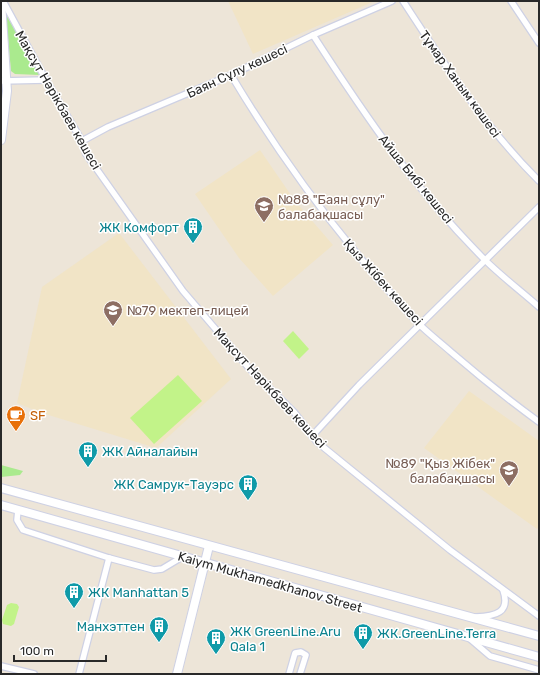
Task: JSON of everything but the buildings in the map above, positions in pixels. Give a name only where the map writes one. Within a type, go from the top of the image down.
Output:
[{"type":"main road","points":[[1,140],[7,91],[4,81],[2,1]]},
{"type":"main road","name":"Kaiym Mukhamedkhanov Street","points":[[1,488],[468,618],[539,636]]},
{"type":"main road","name":"Kaiym Mukhamedkhanov Street","points":[[1,505],[539,657]]},
{"type":"main road","points":[[177,674],[209,546]]},
{"type":"street","name":"Мақсұт Нәрікбаев көшесі","points":[[2,1],[82,141],[86,154],[183,291],[248,367],[294,412],[312,436],[394,506],[539,616]]},
{"type":"street","name":"Баян Сұлу көшесі","points":[[82,141],[108,127],[231,75],[313,35],[392,1]]},
{"type":"street","name":"Тұмар Ханым көшесі","points":[[403,1],[477,110],[495,133],[539,180]]},
{"type":"street","points":[[511,1],[539,43]]},
{"type":"street","name":"Айша Бибі көшесі","points":[[313,35],[368,120],[421,189],[484,259],[539,307]]},
{"type":"street","name":"Қыз Жібек көшесі","points":[[231,75],[311,198],[346,241],[420,325],[475,373],[539,422]]},
{"type":"street","points":[[4,81],[46,80]]},
{"type":"street","points":[[312,436],[359,385],[484,259],[539,207]]},
{"type":"street","points":[[18,510],[17,520],[23,530],[109,558],[154,570],[162,569],[182,557]]},
{"type":"street","points":[[79,674],[109,558]]},
{"type":"street","points":[[468,618],[495,616],[503,609],[506,599],[503,589]]},
{"type":"street","points":[[468,638],[490,656],[539,670]]},
{"type":"street","points":[[289,674],[295,653],[301,652],[306,655],[300,674]]},
{"type":"street","points":[[1,666],[34,674]]},
{"type":"shaded area","points":[[228,1],[375,1],[253,54]]},
{"type":"shaded area","name":"№88 \"Баян сұлу\" балабақшасы","points":[[260,150],[295,201],[333,245],[273,296],[239,258],[195,194]]},
{"type":"shaded area","name":"№79 мектеп-лицей","points":[[119,233],[231,379],[156,448],[42,413],[17,403],[42,287]]},
{"type":"shaded area","name":"№89 \"Қыз Жібек\" балабақшасы","points":[[469,391],[539,441],[539,526],[537,529],[424,448]]},
{"type":"green space","points":[[6,15],[12,22],[40,75],[15,74],[11,71]]},
{"type":"green space","points":[[293,331],[309,349],[299,359],[283,341]]},
{"type":"green space","points":[[178,375],[202,401],[154,444],[130,418]]},
{"type":"green space","points":[[1,465],[23,471],[20,475],[1,477]]},
{"type":"green space","points":[[11,603],[17,604],[19,607],[14,624],[11,626],[3,624],[2,620],[7,605]]},
{"type":"place","name":"№88 \"Баян сұлу\" балабақшасы","points":[[264,223]]},
{"type":"place","name":"ЖК Комфорт","points":[[193,244]]},
{"type":"place","name":"№79 мектеп-лицей","points":[[113,327]]},
{"type":"place","name":"SF","points":[[16,432]]},
{"type":"place","name":"ЖК Айналайын","points":[[88,468]]},
{"type":"place","name":"№89 \"Қыз Жібек\" балабақшасы","points":[[509,487]]},
{"type":"place","name":"ЖК Самрук-Тауэрс","points":[[248,501]]},
{"type":"place","name":"ЖК Manhattan 5","points":[[74,609]]},
{"type":"place","name":"Манхэттен","points":[[159,643]]},
{"type":"place","name":"ЖК.GreenLine.Terra","points":[[363,650]]},
{"type":"place","name":"ЖК GreenLine.Aru Qala 1","points":[[216,655]]}]
